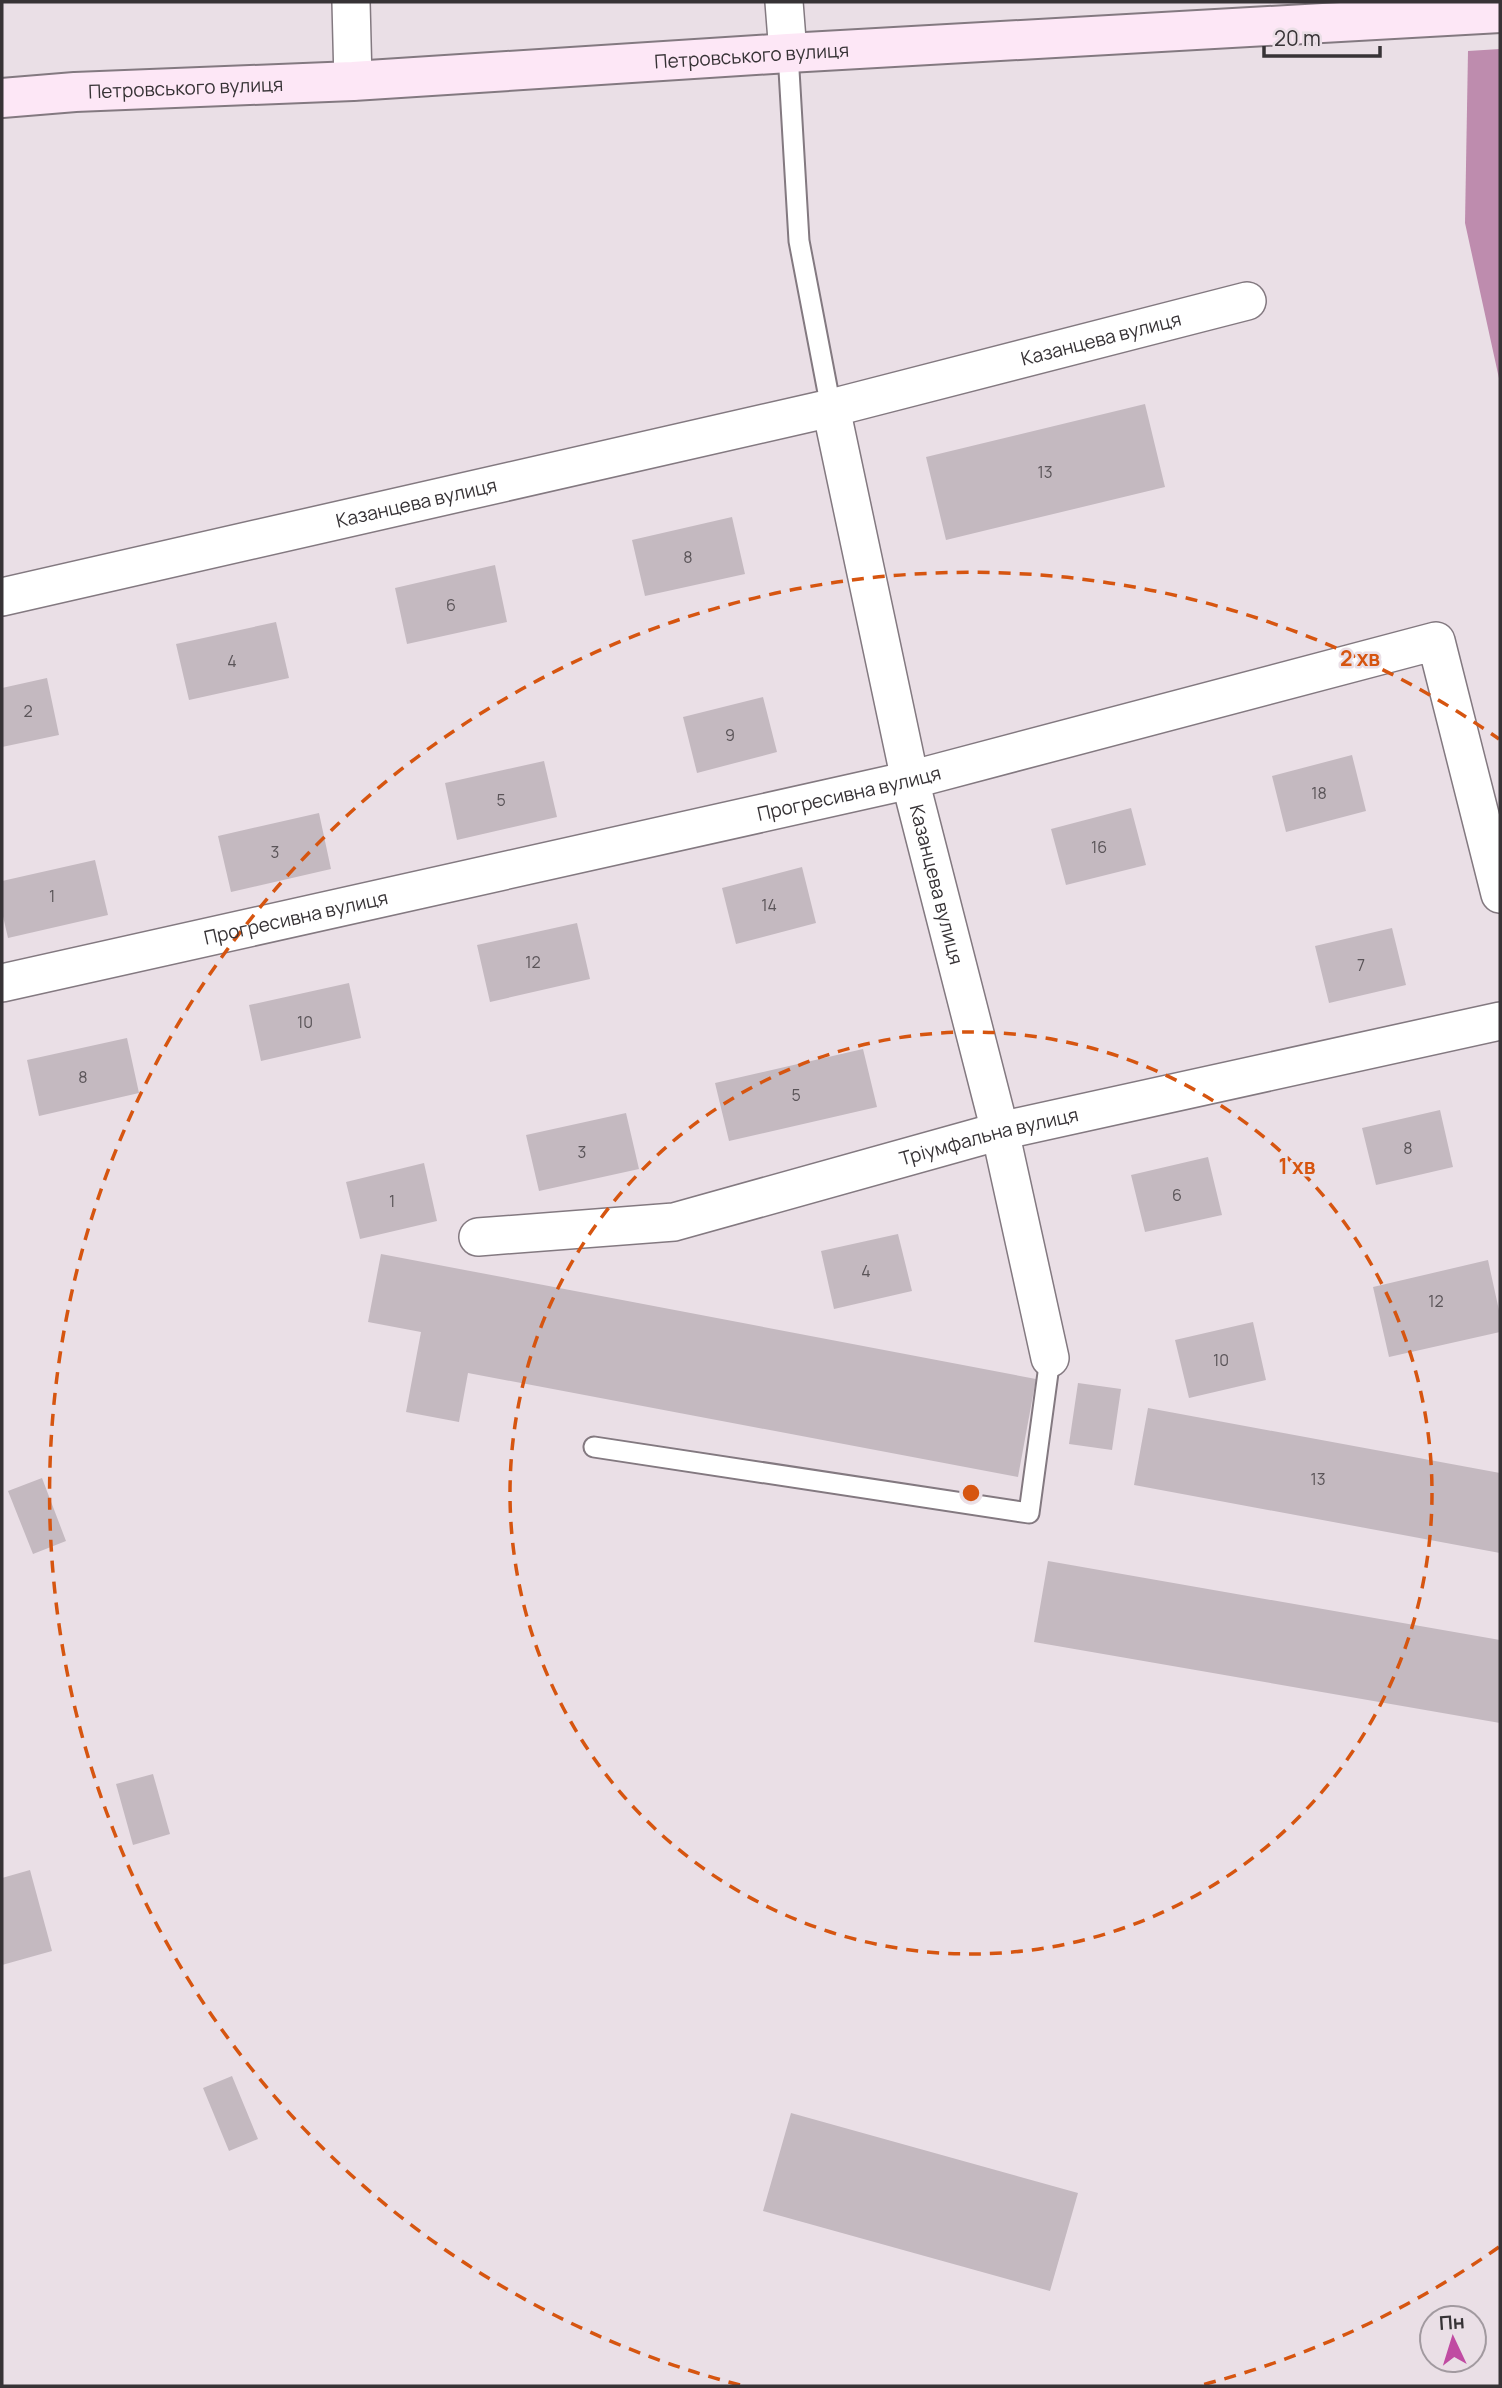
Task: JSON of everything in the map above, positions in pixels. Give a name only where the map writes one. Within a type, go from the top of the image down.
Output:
[{"type":"main road","name":"Петровського вулиця","points":[[2,98],[353,81],[788,53],[1500,13]]},
{"type":"street","points":[[351,2],[353,81]]},
{"type":"street","points":[[785,2],[788,53]]},
{"type":"street","name":"Казанцева вулиця","points":[[2,597],[831,408],[1247,301]]},
{"type":"street","name":"Казанцева вулиця","points":[[831,408],[909,780],[1000,1131],[1050,1358]]},
{"type":"street","name":"Прогресивна вулиця","points":[[2,983],[909,780],[1436,641],[1500,894]]},
{"type":"street","name":"Тріумфальна вулиця","points":[[478,1237],[674,1222],[1000,1131],[1500,1021]]},
{"type":"lane","points":[[788,53],[799,241],[831,408]]},
{"type":"lane","points":[[594,1447],[1029,1513],[1050,1358]]},
{"type":"shaded area","points":[[1500,49],[1500,383],[1465,223],[1468,51]]},
{"type":"building","points":[[1145,404],[1165,487],[946,540],[926,457]]},
{"type":"building","points":[[732,517],[745,574],[645,596],[632,540]]},
{"type":"building","points":[[495,565],[507,622],[407,644],[395,588]]},
{"type":"building","points":[[276,622],[289,678],[189,700],[176,644]]},
{"type":"building","points":[[47,678],[59,735],[2,747],[2,688]]},
{"type":"building","points":[[763,697],[777,752],[697,773],[683,717]]},
{"type":"building","points":[[1352,755],[1366,811],[1286,832],[1272,776]]},
{"type":"building","points":[[544,761],[557,817],[457,840],[445,783]]},
{"type":"building","points":[[1131,808],[1146,865],[1066,885],[1051,829]]},
{"type":"building","points":[[319,813],[331,869],[231,892],[218,836]]},
{"type":"building","points":[[95,860],[108,915],[8,938],[2,912],[2,881]]},
{"type":"building","points":[[802,867],[816,923],[736,944],[722,888]]},
{"type":"building","points":[[577,923],[590,979],[490,1002],[477,945]]},
{"type":"building","points":[[1392,928],[1406,985],[1329,1003],[1315,946]]},
{"type":"building","points":[[349,983],[361,1038],[261,1061],[249,1005]]},
{"type":"building","points":[[127,1038],[139,1093],[39,1116],[27,1060]]},
{"type":"building","points":[[863,1049],[877,1107],[729,1141],[715,1083]]},
{"type":"building","points":[[1440,1110],[1453,1167],[1376,1185],[1362,1128]]},
{"type":"building","points":[[626,1113],[639,1169],[539,1191],[526,1135]]},
{"type":"building","points":[[1208,1157],[1222,1215],[1145,1232],[1131,1175]]},
{"type":"building","points":[[424,1163],[437,1221],[360,1239],[346,1182]]},
{"type":"building","points":[[898,1234],[912,1291],[834,1309],[821,1251]]},
{"type":"building","points":[[381,1254],[1036,1379],[1018,1477],[468,1373],[459,1422],[406,1412],[421,1332],[368,1322]]},
{"type":"building","points":[[1488,1260],[1500,1315],[1500,1332],[1389,1357],[1373,1287]]},
{"type":"building","points":[[1253,1322],[1266,1380],[1189,1398],[1175,1340]]},
{"type":"building","points":[[1078,1383],[1121,1389],[1112,1450],[1069,1444]]},
{"type":"building","points":[[1148,1408],[1500,1473],[1500,1553],[1134,1485]]},
{"type":"building","points":[[42,1478],[66,1541],[33,1554],[8,1491]]},
{"type":"building","points":[[1048,1561],[1500,1640],[1500,1723],[1034,1642]]},
{"type":"building","points":[[153,1774],[170,1834],[133,1845],[116,1784]]},
{"type":"building","points":[[30,1870],[52,1951],[2,1965],[2,1878]]},
{"type":"building","points":[[232,2076],[258,2139],[229,2151],[203,2088]]},
{"type":"building","points":[[791,2113],[1078,2193],[1050,2291],[763,2211]]}]
